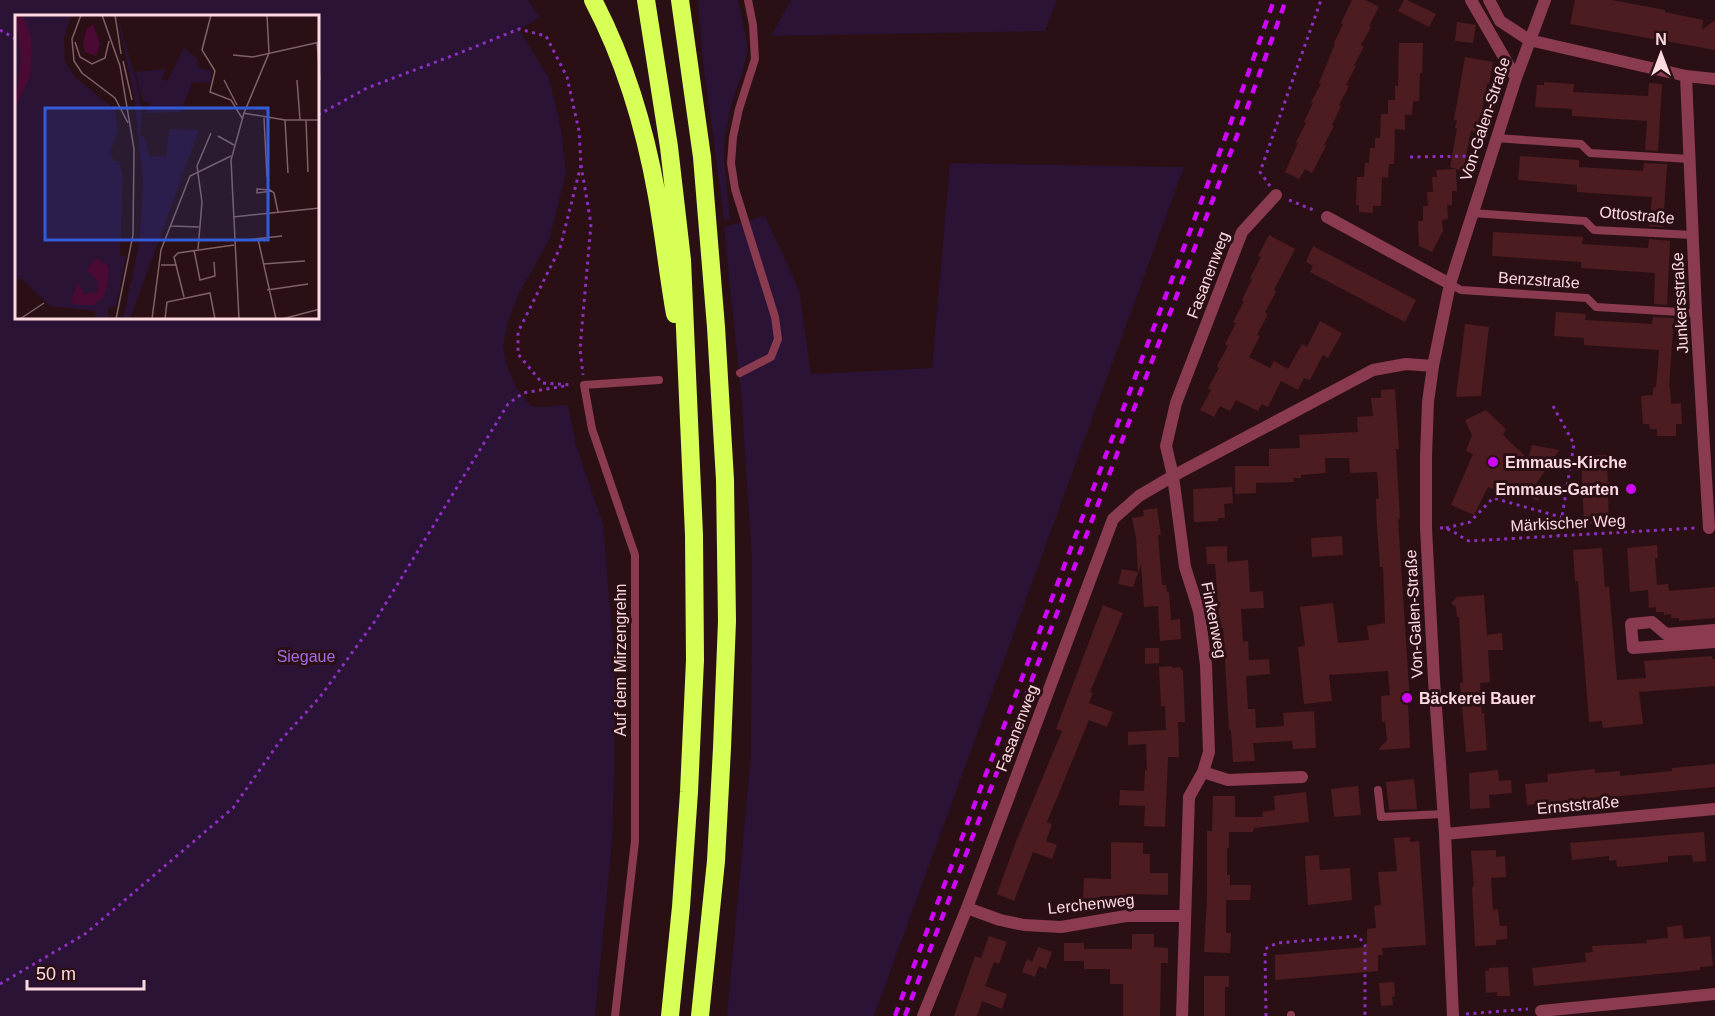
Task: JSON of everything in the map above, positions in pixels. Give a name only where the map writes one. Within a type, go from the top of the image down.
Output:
[{"type":"highway","points":[[593,0],[609,30],[645,135],[657,196],[687,387]]},
{"type":"highway","points":[[646,0],[669,147],[682,260],[694,535],[694,660],[688,824],[670,1016]]},
{"type":"highway","points":[[680,0],[702,157],[716,327],[725,480],[728,621],[716,861],[700,1016]]},
{"type":"street","points":[[1471,0],[1516,78]]},
{"type":"street","points":[[1489,0],[1500,21],[1529,40],[1686,76],[1715,79]]},
{"type":"street","name":"Von-Galen-Straße","points":[[1453,1016],[1445,834],[1426,528],[1428,402],[1450,285],[1516,78],[1545,0]]},
{"type":"street","name":"Junkersstraße","points":[[1686,76],[1696,313],[1709,528]]},
{"type":"street","name":"Fasanenweg","points":[[1173,476],[1166,446],[1176,403],[1242,232],[1276,195]]},
{"type":"street","points":[[1327,217],[1450,285]]},
{"type":"street","name":"Fasanenweg","points":[[923,1016],[967,908],[1113,519],[1139,496],[1173,476],[1373,370],[1406,364],[1433,366]]},
{"type":"street","name":"Finkenweg","points":[[1173,476],[1185,567],[1199,611],[1206,665],[1209,752],[1203,772],[1189,797],[1182,1016]]},
{"type":"street","points":[[1715,630],[1666,634],[1652,622],[1631,624],[1633,648],[1715,642]]},
{"type":"street","points":[[1203,772],[1228,780],[1302,777]]},
{"type":"street","name":"Ernststraße","points":[[1445,834],[1715,809]]},
{"type":"street","name":"Lerchenweg","points":[[967,908],[1000,920],[1024,925],[1061,927],[1126,916],[1185,916]]},
{"type":"street","points":[[1541,1011],[1715,994]]},
{"type":"street","points":[[1640,1002],[1642,1016]]},
{"type":"lane","points":[[740,373],[771,357],[778,339],[775,317],[735,189],[731,163],[733,137],[739,109],[755,58],[753,25],[748,0]]},
{"type":"lane","points":[[1496,138],[1581,144],[1590,153],[1690,159]]},
{"type":"lane","name":"Ottostraße","points":[[1472,213],[1585,221],[1594,230],[1693,235]]},
{"type":"lane","name":"Benzstraße","points":[[1450,285],[1461,290],[1587,298],[1596,307],[1696,313]]},
{"type":"lane","points":[[584,385],[659,380]]},
{"type":"lane","name":"Auf dem Mirzengrehn","points":[[584,385],[592,429],[634,555],[635,841],[615,1016]]},
{"type":"lane","points":[[1378,790],[1381,817],[1443,814]]},
{"type":"path","points":[[1276,195],[1260,172],[1321,0]]},
{"type":"path","points":[[320,114],[367,88],[519,29],[546,36],[567,77],[579,131],[581,165],[591,224],[580,350],[584,385],[542,383],[518,354],[518,332],[560,248],[581,165]]},
{"type":"path","points":[[0,30],[15,38]]},
{"type":"path","points":[[1410,157],[1491,156]]},
{"type":"path","points":[[0,984],[85,934],[233,808],[279,741],[320,697],[375,621],[508,404],[524,393],[569,385]]},
{"type":"path","points":[[1553,406],[1574,444],[1559,535]]},
{"type":"path","points":[[1446,528],[1470,522],[1493,498],[1562,517]]},
{"type":"path","name":"Märkischer Weg","points":[[1426,528],[1446,528],[1469,541],[1709,528]]},
{"type":"path","points":[[1266,1016],[1265,949],[1277,943],[1358,936],[1365,945],[1365,1016]]},
{"type":"path","points":[[1453,1016],[1533,1009],[1541,1011]]},
{"type":"green space","name":"Siegaue","points":[[0,0],[528,0],[540,17],[519,30],[549,78],[561,129],[566,173],[549,240],[519,293],[508,321],[503,346],[507,367],[516,387],[531,406],[568,405],[576,445],[603,524],[615,665],[614,776],[612,842],[595,1016],[0,1016]]},
{"type":"green space","points":[[698,0],[738,0],[747,42],[747,54],[731,105],[724,141],[730,219],[724,220],[702,53]]},
{"type":"green space","points":[[791,0],[1057,0],[1045,31],[771,36]]},
{"type":"green space","points":[[950,163],[1184,167],[874,1016],[727,1016],[751,753],[752,560],[741,393],[724,227],[765,216],[799,290],[811,374],[932,368]]},
{"type":"building","points":[[1352,0],[1365,0],[1379,7],[1361,45],[1364,47],[1346,85],[1349,86],[1339,105],[1341,106],[1332,125],[1334,126],[1324,145],[1326,146],[1312,173],[1305,169],[1299,179],[1285,172],[1306,123],[1304,122],[1313,103],[1311,102],[1321,84],[1319,83],[1343,24],[1341,23]]},
{"type":"building","points":[[1404,0],[1436,14],[1429,27],[1398,11]]},
{"type":"building","points":[[1575,0],[1612,0],[1665,10],[1665,12],[1703,20],[1702,30],[1715,20],[1715,50],[1570,24]]},
{"type":"building","points":[[1457,22],[1476,25],[1473,43],[1455,41]]},
{"type":"building","points":[[1399,43],[1423,43],[1419,101],[1413,101],[1412,115],[1405,115],[1405,130],[1395,129],[1394,164],[1389,164],[1388,178],[1382,177],[1381,206],[1373,206],[1373,213],[1359,212],[1359,205],[1356,205],[1357,177],[1364,177],[1365,163],[1369,163],[1370,148],[1375,148],[1375,138],[1380,138],[1381,114],[1388,114],[1388,100],[1395,100],[1395,86],[1398,86]]},
{"type":"building","points":[[1465,57],[1493,62],[1478,132],[1471,131],[1463,172],[1450,167],[1457,128],[1455,128],[1457,120],[1454,120]]},
{"type":"building","points":[[1544,82],[1574,84],[1573,92],[1648,96],[1649,83],[1662,84],[1658,151],[1645,150],[1647,121],[1572,116],[1572,109],[1535,107],[1537,85],[1544,85]]},
{"type":"building","points":[[1520,156],[1579,160],[1579,167],[1643,171],[1644,163],[1667,164],[1663,227],[1649,226],[1652,197],[1577,192],[1577,185],[1518,180]]},
{"type":"building","points":[[1456,169],[1457,191],[1452,191],[1452,205],[1447,205],[1448,219],[1442,220],[1443,231],[1432,252],[1419,246],[1418,221],[1423,221],[1423,206],[1428,206],[1427,192],[1433,192],[1432,177],[1437,177],[1436,170]]},
{"type":"building","points":[[1493,232],[1583,237],[1582,244],[1648,248],[1649,239],[1670,241],[1667,305],[1654,304],[1655,273],[1581,268],[1581,262],[1492,256]]},
{"type":"building","points":[[1269,235],[1295,249],[1274,290],[1276,292],[1265,312],[1268,314],[1257,335],[1260,336],[1249,357],[1270,368],[1274,361],[1288,369],[1302,344],[1307,347],[1320,321],[1342,333],[1328,358],[1323,355],[1310,380],[1304,378],[1298,390],[1281,381],[1268,407],[1262,404],[1258,411],[1236,400],[1230,411],[1220,406],[1214,417],[1200,410],[1211,390],[1208,388],[1228,346],[1225,344],[1236,323],[1233,322],[1261,257],[1258,256]]},
{"type":"building","points":[[1313,246],[1416,300],[1405,322],[1310,272],[1313,266],[1306,262]]},
{"type":"building","points":[[1556,312],[1586,314],[1585,320],[1652,324],[1653,317],[1674,318],[1669,387],[1671,404],[1681,403],[1682,424],[1676,424],[1676,436],[1657,436],[1657,429],[1650,429],[1649,424],[1643,424],[1641,396],[1653,395],[1653,388],[1656,387],[1659,350],[1584,345],[1584,338],[1554,336]]},
{"type":"building","points":[[1465,324],[1489,327],[1481,396],[1456,397]]},
{"type":"building","points":[[1395,389],[1399,449],[1396,449],[1400,518],[1398,519],[1410,702],[1408,703],[1410,748],[1378,750],[1387,740],[1385,721],[1382,722],[1381,696],[1390,695],[1388,671],[1329,675],[1332,701],[1304,704],[1298,647],[1305,646],[1300,607],[1333,603],[1338,643],[1369,640],[1367,626],[1385,623],[1383,567],[1380,567],[1377,526],[1376,499],[1379,499],[1377,472],[1350,473],[1349,458],[1325,458],[1326,473],[1301,475],[1301,478],[1293,478],[1294,482],[1256,483],[1256,493],[1235,494],[1235,466],[1269,466],[1269,449],[1300,448],[1299,435],[1358,432],[1357,417],[1373,416],[1371,398],[1381,398],[1381,390]]},
{"type":"building","name":"Emmaus-Kirche","points":[[1486,410],[1506,429],[1503,435],[1528,459],[1532,445],[1559,450],[1536,484],[1539,501],[1512,490],[1504,493],[1488,487],[1474,515],[1451,505],[1473,454],[1466,451],[1472,435],[1465,420]]},
{"type":"building","points":[[1606,455],[1611,497],[1608,497],[1609,523],[1584,524],[1581,456]]},
{"type":"building","points":[[1232,487],[1233,503],[1224,504],[1225,518],[1218,518],[1218,521],[1194,522],[1193,489]]},
{"type":"building","points":[[1157,508],[1161,535],[1158,535],[1162,585],[1166,585],[1167,592],[1169,592],[1171,620],[1180,619],[1181,639],[1160,641],[1158,606],[1144,607],[1141,565],[1133,587],[1118,584],[1122,569],[1138,572],[1132,518],[1144,516],[1143,510]]},
{"type":"building","points":[[1342,536],[1343,555],[1312,557],[1311,538]]},
{"type":"building","points":[[1657,545],[1658,558],[1655,558],[1657,585],[1668,584],[1669,591],[1715,587],[1715,618],[1679,621],[1679,618],[1671,618],[1671,614],[1664,615],[1664,612],[1656,612],[1656,607],[1649,608],[1648,590],[1630,592],[1627,548]]},
{"type":"building","points":[[1227,546],[1227,562],[1248,560],[1250,592],[1263,591],[1264,608],[1241,609],[1243,642],[1248,641],[1249,660],[1269,659],[1270,674],[1246,676],[1248,709],[1255,709],[1256,728],[1284,726],[1283,713],[1314,711],[1316,748],[1293,749],[1292,741],[1253,743],[1255,761],[1233,762],[1223,628],[1220,628],[1215,564],[1207,564],[1206,547]]},
{"type":"building","points":[[1602,548],[1605,587],[1609,587],[1617,680],[1646,678],[1644,661],[1712,656],[1712,659],[1715,659],[1715,686],[1639,692],[1643,724],[1603,728],[1602,721],[1589,722],[1578,581],[1575,581],[1573,550]]},
{"type":"building","points":[[1484,595],[1487,635],[1502,633],[1503,650],[1488,650],[1490,682],[1480,683],[1487,750],[1466,752],[1460,683],[1463,683],[1459,617],[1457,617],[1456,607],[1451,603],[1457,597]]},
{"type":"building","points":[[1103,605],[1123,613],[1090,692],[1093,693],[1089,703],[1113,712],[1107,727],[1089,720],[1047,822],[1052,824],[1046,841],[1057,845],[1052,859],[1033,852],[1014,901],[997,894],[1015,844],[1062,731],[1056,729]]},
{"type":"building","points":[[1145,648],[1159,648],[1159,663],[1145,664]]},
{"type":"building","points":[[1172,666],[1172,668],[1180,667],[1183,670],[1185,722],[1178,722],[1179,757],[1168,757],[1165,827],[1144,826],[1145,806],[1119,805],[1120,790],[1144,791],[1145,770],[1147,771],[1146,744],[1128,745],[1128,732],[1166,730],[1165,706],[1161,706],[1159,667]]},
{"type":"building","points":[[1715,764],[1715,787],[1527,805],[1525,784],[1548,782],[1547,774],[1595,769],[1595,773],[1620,771],[1620,776]]},
{"type":"building","points":[[1498,770],[1499,781],[1511,780],[1512,793],[1489,795],[1490,808],[1470,809],[1469,773]]},
{"type":"building","points":[[1414,779],[1417,809],[1389,810],[1386,782]]},
{"type":"building","points":[[1358,786],[1361,815],[1334,817],[1331,789]]},
{"type":"building","points":[[1306,792],[1309,822],[1254,828],[1253,832],[1229,832],[1227,875],[1230,875],[1230,885],[1251,885],[1250,900],[1226,900],[1226,933],[1231,933],[1230,953],[1204,952],[1207,831],[1212,831],[1213,796],[1235,796],[1235,817],[1263,817],[1262,812],[1275,810],[1274,796]]},
{"type":"building","points":[[1704,832],[1706,861],[1693,862],[1692,855],[1668,856],[1668,862],[1617,867],[1616,860],[1609,861],[1609,856],[1572,860],[1570,843]]},
{"type":"building","points":[[1410,837],[1410,842],[1419,841],[1426,945],[1382,948],[1383,955],[1378,955],[1378,971],[1275,980],[1275,955],[1367,947],[1367,929],[1376,928],[1374,906],[1381,905],[1378,872],[1397,871],[1394,838]]},
{"type":"building","points":[[1111,842],[1143,843],[1143,854],[1150,854],[1150,873],[1168,873],[1168,895],[1135,894],[1135,896],[1100,896],[1100,899],[1083,898],[1084,878],[1111,879]]},
{"type":"building","points":[[1496,850],[1496,857],[1505,856],[1506,877],[1491,878],[1493,910],[1498,909],[1500,926],[1507,926],[1507,939],[1496,940],[1496,945],[1475,946],[1471,851]]},
{"type":"building","points":[[1319,855],[1320,870],[1350,868],[1352,900],[1308,905],[1305,856]]},
{"type":"building","points":[[1682,925],[1684,939],[1710,936],[1713,966],[1700,967],[1700,970],[1534,986],[1532,968],[1586,962],[1585,953],[1593,952],[1592,946],[1647,943],[1646,940],[1668,938],[1667,927]]},
{"type":"building","points":[[1132,934],[1154,934],[1154,947],[1168,948],[1168,963],[1161,963],[1160,1016],[1123,1016],[1123,984],[1110,984],[1110,969],[1084,969],[1084,961],[1064,961],[1064,943],[1084,943],[1084,949],[1132,949]]},
{"type":"building","points":[[989,936],[1007,942],[999,964],[994,962],[985,986],[1007,994],[1002,1009],[982,1001],[977,1016],[954,1016],[975,956],[981,958]]},
{"type":"building","points":[[1038,947],[1052,952],[1046,969],[1039,966],[1035,977],[1022,972],[1027,959],[1032,962]]},
{"type":"building","points":[[1508,967],[1510,996],[1497,996],[1497,992],[1486,993],[1485,971],[1489,971],[1489,968]]},
{"type":"building","points":[[1204,976],[1229,976],[1229,987],[1225,987],[1225,1016],[1204,1016]]},
{"type":"building","points":[[1394,982],[1393,1005],[1381,1006],[1379,983]]},
{"type":"railway","points":[[895,1016],[1231,122],[1274,0]]},
{"type":"railway","points":[[905,1016],[1286,0]]},
{"type":"place","name":"Emmaus-Kirche","points":[[1493,462]]},
{"type":"place","name":"Emmaus-Garten","points":[[1631,489]]},
{"type":"place","name":"Bäckerei Bauer","points":[[1407,698]]}]
